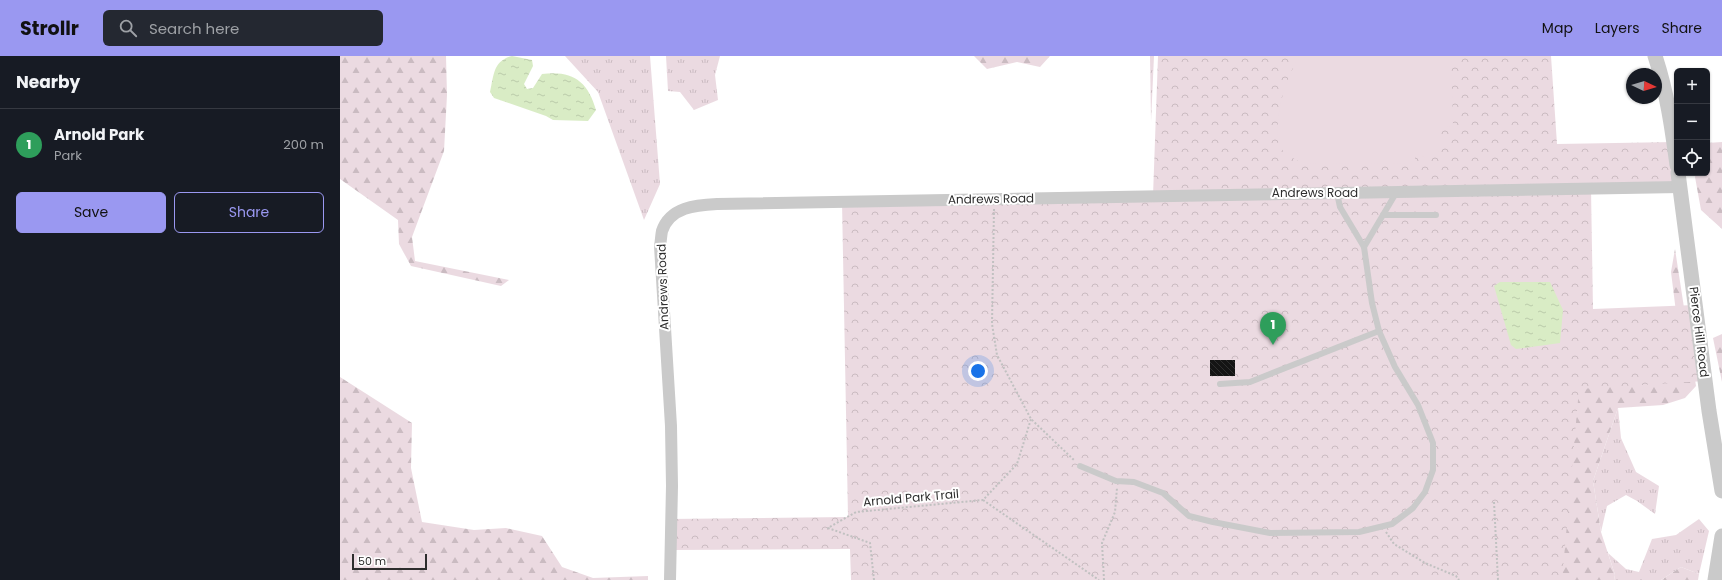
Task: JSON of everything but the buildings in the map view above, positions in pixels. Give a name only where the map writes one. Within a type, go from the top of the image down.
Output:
[{"type":"street","points":[[1655,56],[1663,81],[1674,143]]},
{"type":"street","name":"Andrews Road","points":[[670,580],[672,486],[671,426],[660,246],[662,231],[668,220],[680,210],[696,205],[717,204],[1396,193],[1679,180]]},
{"type":"street","name":"Pierce Hill Road","points":[[1679,180],[1709,411],[1722,491]]},
{"type":"street","points":[[1716,580],[1722,536]]},
{"type":"lane","points":[[1080,466],[1116,481],[1134,482],[1163,493],[1189,516],[1270,533],[1359,532],[1392,524],[1413,508],[1425,492],[1433,470],[1433,443],[1418,405],[1395,367],[1378,331],[1372,303],[1364,247],[1340,207],[1338,193]]},
{"type":"lane","points":[[1364,247],[1396,193]]},
{"type":"lane","points":[[1383,215],[1436,215]]},
{"type":"lane","points":[[1220,384],[1250,382],[1378,331]]},
{"type":"path","points":[[994,199],[992,324],[997,355],[1031,419],[1080,466]]},
{"type":"path","points":[[1031,419],[1017,464],[983,500],[1098,580]]},
{"type":"path","points":[[1104,580],[1102,543],[1115,512],[1117,492],[1116,481]]},
{"type":"path","name":"Arnold Park Trail","points":[[874,580],[870,543],[828,528],[856,512],[983,500]]},
{"type":"path","points":[[1494,502],[1498,580]]},
{"type":"path","points":[[1382,526],[1394,544],[1425,563],[1456,576],[1459,580]]},
{"type":"green space","points":[[340,56],[446,56],[447,95],[444,151],[412,237],[415,261],[509,280],[501,286],[411,266],[399,244],[398,220],[340,179]]},
{"type":"green space","points":[[565,56],[650,56],[660,184],[644,220],[598,92]]},
{"type":"green space","points":[[666,56],[720,56],[715,75],[718,100],[694,110],[680,92],[668,91]]},
{"type":"green space","points":[[974,56],[1050,56],[1040,67],[1017,62],[987,69]]},
{"type":"green space","points":[[1150,56],[1154,56],[1151,122]]},
{"type":"green space","points":[[1158,56],[1551,56],[1557,144],[1674,142],[1674,176],[1679,176],[1680,187],[1591,189],[1593,309],[1695,305],[1705,381],[1579,389],[1562,580],[851,580],[850,549],[671,550],[668,519],[848,517],[842,202],[1153,196]]},
{"type":"green space","points":[[1299,56],[1451,56],[1453,126],[1447,127],[1438,134],[1443,140],[1441,150],[1431,158],[1424,157],[1419,154],[1415,157],[1415,164],[1305,163],[1290,157],[1279,146],[1278,126],[1280,105],[1286,85]]},
{"type":"green space","points":[[1722,142],[1722,229],[1701,210],[1695,177],[1710,176],[1710,143]]},
{"type":"green space","points":[[1675,249],[1696,386],[1685,398],[1663,405],[1618,408],[1593,481],[1601,532],[1615,575],[1614,580],[1516,580],[1518,385],[1677,320],[1671,272]]},
{"type":"green space","points":[[1722,334],[1722,382],[1713,338]]},
{"type":"green space","points":[[340,377],[412,423],[411,468],[422,522],[474,530],[506,528],[542,536],[562,567],[593,578],[648,576],[648,580],[340,580]]},
{"type":"green space","points":[[1618,408],[1621,438],[1636,472],[1659,486],[1655,514],[1626,495],[1607,506],[1601,532],[1593,481]]},
{"type":"green space","points":[[1699,519],[1709,531],[1699,574],[1681,567],[1661,580],[1614,580],[1615,575],[1608,553],[1626,569],[1639,572],[1652,539],[1676,535]]},
{"type":"green space","points":[[1681,567],[1699,574],[1698,580],[1661,580]]},
{"type":"water","points":[[512,56],[532,60],[533,66],[524,84],[527,89],[533,88],[542,74],[553,73],[570,76],[583,85],[593,100],[596,110],[588,121],[553,120],[546,116],[494,98],[490,92],[495,70],[501,61]]},
{"type":"water","points":[[1500,282],[1550,282],[1563,310],[1560,343],[1516,349],[1511,345],[1494,286]]},
{"type":"place","name":"Arnold Park","points":[[1273,345]]}]
